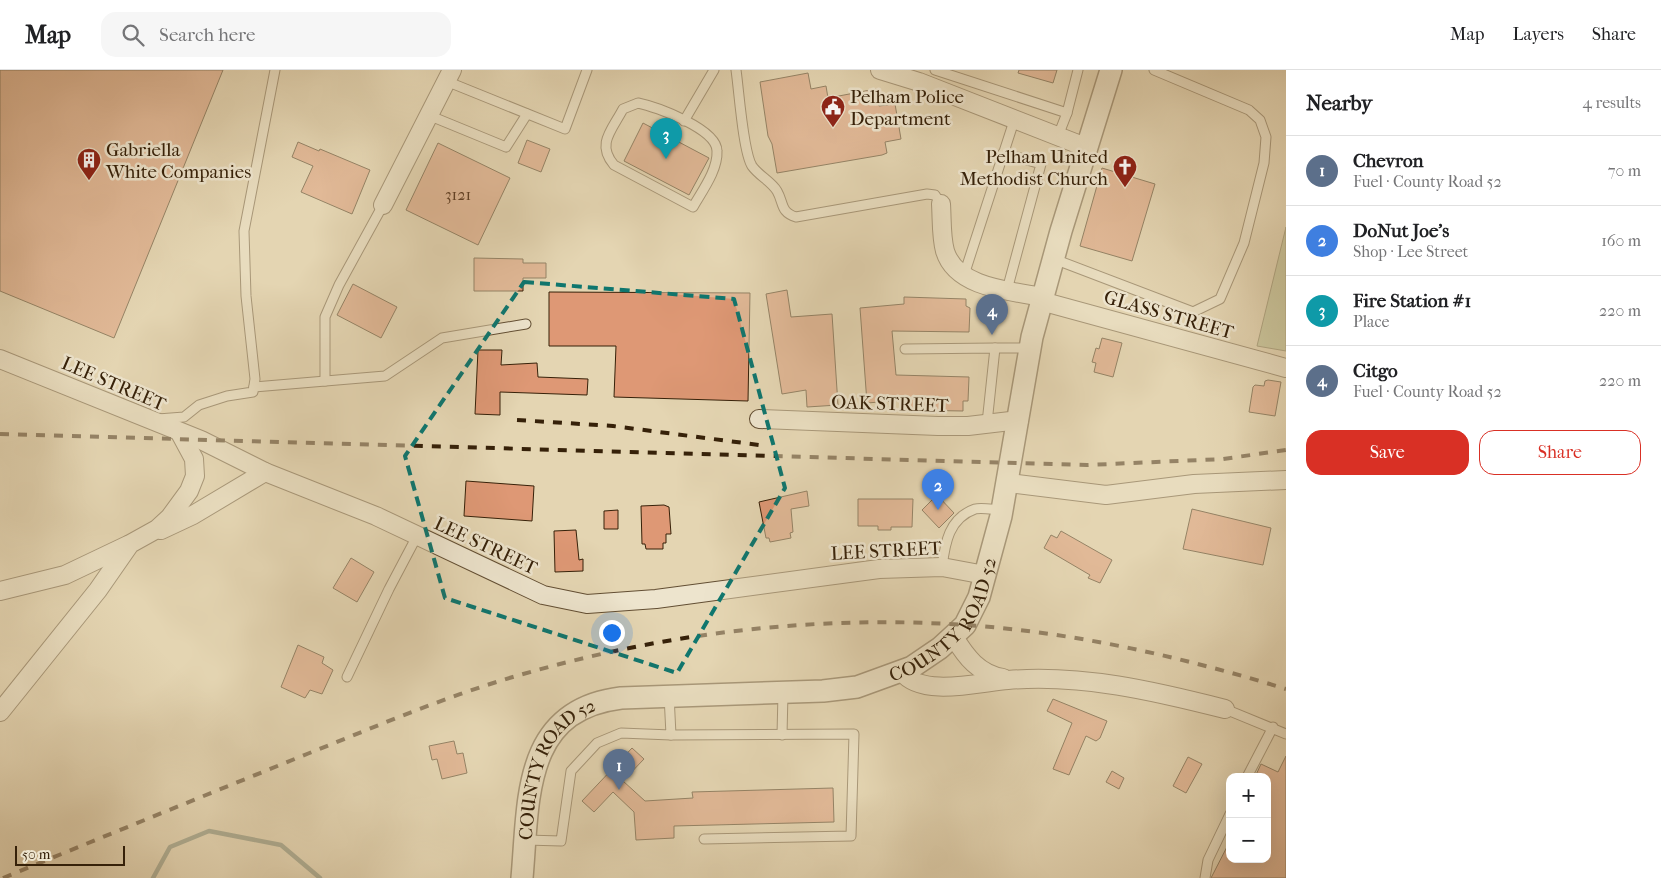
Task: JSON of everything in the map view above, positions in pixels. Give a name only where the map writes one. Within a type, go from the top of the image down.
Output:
[{"type":"street","points":[[880,70],[919,82],[1014,121],[1088,148]]},
{"type":"street","name":"COUNTY ROAD 52","points":[[522,878],[525,840],[536,765],[550,735],[561,722],[595,702],[621,698],[783,693],[857,687],[902,672],[954,637],[974,611],[1009,483],[1030,348],[1042,299],[1111,70]]},
{"type":"street","points":[[383,205],[449,76]]},
{"type":"street","points":[[941,204],[944,248],[951,264],[964,275]]},
{"type":"street","name":"GLASS STREET","points":[[964,275],[986,285],[1286,368]]},
{"type":"street","name":"LEE STREET","points":[[0,359],[201,440],[265,472],[376,516],[543,594],[587,604],[656,599],[879,568],[942,567],[985,575]]},
{"type":"street","name":"OAK STREET","points":[[759,419],[938,426],[968,426],[1019,420]]},
{"type":"street","points":[[0,712],[98,590],[130,544],[157,529],[170,517],[189,491],[195,476],[194,458],[180,433]]},
{"type":"street","points":[[0,591],[65,575],[193,516],[265,472]]},
{"type":"street","points":[[1009,483],[1106,495],[1194,484],[1286,480]]},
{"type":"street","points":[[954,637],[974,665],[987,674],[1008,680]]},
{"type":"street","points":[[902,672],[912,681],[928,685],[949,686],[1008,680],[1056,680],[1129,686],[1225,710]]},
{"type":"lane","points":[[150,420],[184,416],[200,405],[227,396],[253,392],[255,379],[246,296],[244,231],[275,70]]},
{"type":"lane","points":[[449,76],[527,114],[565,129],[588,70]]},
{"type":"lane","points":[[684,121],[714,70]]},
{"type":"lane","points":[[736,70],[751,164],[778,192],[781,206],[788,214],[796,216],[927,194],[935,195],[941,204]]},
{"type":"lane","points":[[935,70],[1067,113]]},
{"type":"lane","points":[[1058,136],[1067,113],[1078,70]]},
{"type":"lane","points":[[1053,259],[1193,312],[1220,299],[1244,243],[1264,162],[1266,137],[1260,120],[1249,110],[1154,70]]},
{"type":"lane","points":[[638,103],[650,105],[684,121],[711,138],[718,149],[716,164],[693,207],[614,165],[606,156],[604,145],[623,109],[628,105],[638,103]]},
{"type":"lane","points":[[428,115],[506,147],[527,114]]},
{"type":"lane","points":[[964,275],[1014,121]]},
{"type":"lane","points":[[1003,153],[1041,164],[1007,290]]},
{"type":"lane","points":[[325,381],[325,317],[339,285],[383,205]]},
{"type":"lane","points":[[254,388],[384,376],[442,338],[526,324]]},
{"type":"lane","points":[[987,423],[995,348]]},
{"type":"lane","points":[[906,349],[1030,348]]},
{"type":"lane","points":[[942,567],[945,541],[956,522],[976,509],[1003,510]]},
{"type":"lane","points":[[347,677],[389,589],[417,536]]},
{"type":"lane","points":[[782,735],[783,693]]},
{"type":"lane","points":[[669,696],[671,735]]},
{"type":"lane","points":[[1225,710],[1273,727],[1286,734]]},
{"type":"lane","points":[[1250,773],[1273,727]]},
{"type":"lane","points":[[525,840],[561,841],[571,771],[597,744],[621,733],[671,735],[854,734],[851,836],[704,838]]},
{"type":"lane","points":[[1205,878],[1208,860],[1228,818]]},
{"type":"highlighted area","points":[[524,282],[734,299],[785,488],[677,673],[445,598],[405,456]]},
{"type":"green space","points":[[1286,227],[1286,351],[1257,346]]},
{"type":"building","name":"Gabriella White Companies","points":[[0,70],[223,70],[114,338],[0,291]]},
{"type":"building","points":[[1019,70],[1057,70],[1053,83],[1018,73]]},
{"type":"building","name":"Pelham Police Department","points":[[808,73],[811,89],[826,86],[828,98],[876,89],[879,106],[895,104],[901,139],[885,142],[887,153],[882,155],[777,173],[772,144],[768,136],[760,82]]},
{"type":"building","points":[[643,123],[709,158],[689,195],[624,161]]},
{"type":"building","points":[[527,140],[550,149],[541,172],[518,163]]},
{"type":"building","points":[[298,142],[370,170],[352,214],[301,192],[313,166],[292,157]]},
{"type":"building","points":[[438,143],[510,178],[478,245],[406,210]]},
{"type":"building","points":[[1102,168],[1155,184],[1132,261],[1080,246]]},
{"type":"building","points":[[474,258],[523,259],[523,263],[546,263],[546,278],[523,278],[523,291],[474,291]]},
{"type":"building","points":[[353,284],[397,307],[381,338],[337,315]]},
{"type":"building","points":[[787,290],[791,317],[832,314],[838,405],[807,407],[806,390],[782,394],[766,294]]},
{"type":"building","points":[[549,292],[750,293],[748,401],[614,397],[616,346],[549,346]]},
{"type":"building","points":[[904,297],[966,299],[966,306],[970,308],[969,332],[892,331],[896,375],[969,377],[968,401],[963,401],[963,411],[904,410],[904,400],[867,403],[860,308],[904,304]]},
{"type":"building","points":[[1102,338],[1122,343],[1113,377],[1094,372],[1096,363],[1092,362],[1096,348],[1099,349]]},
{"type":"building","points":[[478,350],[502,350],[501,365],[537,363],[538,377],[588,379],[587,395],[500,392],[500,415],[475,414]]},
{"type":"building","points":[[1265,381],[1281,382],[1275,416],[1249,412],[1253,387],[1255,385],[1264,386]]},
{"type":"building","points":[[466,481],[534,486],[532,521],[464,516]]},
{"type":"building","points":[[807,491],[809,506],[791,509],[793,532],[790,533],[791,538],[770,542],[769,538],[766,538],[759,502]]},
{"type":"building","points":[[937,495],[954,513],[939,528],[922,510]]},
{"type":"building","points":[[858,499],[913,499],[912,527],[891,527],[891,530],[878,530],[878,526],[858,526]]},
{"type":"building","points":[[664,505],[669,507],[671,534],[666,534],[666,543],[663,543],[663,549],[646,549],[645,544],[642,544],[641,506]]},
{"type":"building","points":[[1192,509],[1271,528],[1263,565],[1183,549]]},
{"type":"building","points":[[618,510],[618,529],[604,529],[604,511]]},
{"type":"building","points":[[576,530],[579,560],[583,559],[583,571],[555,572],[554,531]]},
{"type":"building","points":[[1061,531],[1112,560],[1100,583],[1088,578],[1090,575],[1044,548],[1051,535],[1057,538]]},
{"type":"building","points":[[351,558],[374,572],[357,602],[333,588]]},
{"type":"building","points":[[298,645],[324,657],[322,663],[333,670],[322,694],[310,690],[305,698],[281,687]]},
{"type":"building","points":[[1053,699],[1107,721],[1100,738],[1096,741],[1086,736],[1069,775],[1053,769],[1072,723],[1047,711]]},
{"type":"building","points":[[454,741],[457,754],[463,753],[467,773],[442,779],[437,759],[432,760],[429,746]]},
{"type":"building","points":[[632,748],[644,759],[623,781],[645,801],[693,798],[692,792],[833,788],[834,822],[674,826],[674,838],[636,840],[634,812],[613,792],[594,812],[582,801]]},
{"type":"building","points":[[1286,756],[1286,878],[1211,878],[1226,849],[1226,863],[1271,863],[1271,773],[1257,773],[1261,764],[1278,772]]},
{"type":"building","points":[[1188,757],[1202,764],[1186,793],[1173,786]]},
{"type":"building","points":[[1112,771],[1124,778],[1119,789],[1106,782]]},
{"type":"waterway","points":[[153,878],[170,847],[209,831],[281,845],[320,878]]},
{"type":"railway","points":[[517,420],[613,426],[767,446]]},
{"type":"railway","points":[[0,434],[1087,465],[1223,459],[1286,450]]},
{"type":"railway","points":[[3,878],[363,731],[476,689],[505,679],[587,657],[693,637],[802,625],[856,622],[1006,628],[1046,633],[1127,648],[1208,666],[1286,689]]},
{"type":"place","name":"Pelham Police Department","points":[[833,128]]},
{"type":"place","name":"Fire Station #1","points":[[666,159]]},
{"type":"place","name":"Gabriella White Companies","points":[[89,181]]},
{"type":"place","name":"Pelham United Methodist Church","points":[[1125,188]]},
{"type":"place","name":"Citgo","points":[[992,335]]},
{"type":"place","name":"DoNut Joe's","points":[[938,510]]},
{"type":"place","name":"Chevron","points":[[619,790]]}]
